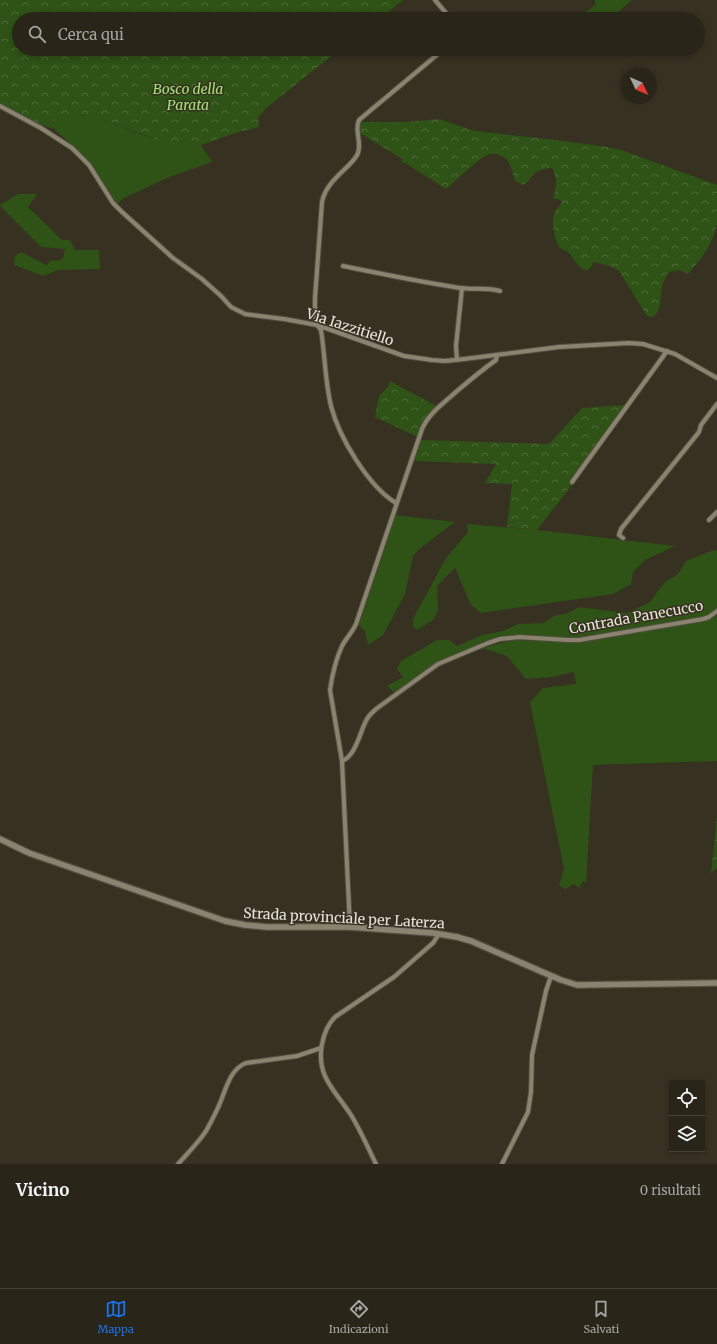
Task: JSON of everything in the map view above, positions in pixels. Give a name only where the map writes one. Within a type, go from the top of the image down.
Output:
[{"type":"main road","name":"Strada provinciale per Laterza","points":[[0,839],[14,847],[37,856],[225,921],[267,927],[350,927],[439,934],[457,937],[471,941],[566,982],[582,985],[717,983]]},
{"type":"street","points":[[435,0],[445,12]]},
{"type":"street","points":[[396,503],[382,493],[352,455],[335,418],[327,385],[321,330],[317,325],[315,316],[323,196],[332,183],[354,160],[358,153],[360,141],[357,126],[359,120],[436,56]]},
{"type":"street","name":"Via Iazzitiello","points":[[0,106],[41,128],[72,148],[89,165],[114,203],[122,212],[173,258],[202,279],[221,296],[230,307],[245,314],[317,325],[404,356],[432,360],[456,360],[559,347],[629,343],[643,344],[667,352],[717,378]]},
{"type":"street","points":[[343,266],[400,278],[462,288],[493,289],[500,291]]},
{"type":"street","points":[[456,360],[462,288]]},
{"type":"street","points":[[572,482],[667,352]]},
{"type":"street","points":[[350,927],[342,761],[330,690],[331,682],[342,646],[353,632],[356,624],[410,462],[425,422],[438,408],[479,372],[496,360],[496,355]]},
{"type":"street","points":[[622,538],[619,535],[621,529],[699,432],[701,425],[717,404]]},
{"type":"street","points":[[710,520],[717,512]]},
{"type":"street","name":"Contrada Panecucco","points":[[342,761],[346,760],[354,750],[367,719],[376,709],[443,661],[500,639],[519,637],[568,640],[590,638],[703,619],[709,617],[717,611]]},
{"type":"street","points":[[376,1164],[352,1116],[324,1077],[320,1059],[327,1029],[335,1017],[394,977],[430,946],[439,934]]},
{"type":"street","points":[[502,1164],[528,1112],[531,1092],[532,1055],[546,991],[551,976]]},
{"type":"street","points":[[178,1164],[198,1143],[206,1131],[220,1104],[230,1079],[237,1068],[246,1063],[297,1056],[322,1048]]},
{"type":"green space","name":"Bosco della Parata","points":[[0,0],[403,0],[388,12],[12,12],[12,56],[331,56],[265,109],[258,118],[259,127],[235,133],[201,145],[184,146],[164,142],[103,120],[80,115],[39,124],[0,104]]},
{"type":"green space","points":[[594,0],[632,0],[618,12],[585,12],[596,4]]},
{"type":"green space","points":[[80,115],[94,117],[162,141],[187,145],[201,145],[212,162],[167,178],[124,198],[117,204],[84,156],[54,129],[39,124]]},
{"type":"green space","points":[[439,119],[475,131],[563,141],[621,150],[717,185],[717,223],[716,230],[710,244],[702,257],[688,274],[679,270],[669,272],[662,285],[658,311],[653,317],[647,316],[619,271],[610,266],[593,262],[590,268],[583,270],[568,252],[561,249],[558,245],[554,232],[553,218],[562,202],[558,199],[553,199],[556,183],[552,168],[543,169],[537,172],[523,185],[515,181],[511,167],[506,159],[499,155],[490,154],[475,164],[446,189],[403,163],[401,161],[402,159],[360,133],[360,122],[406,122]]},
{"type":"green space","points":[[18,194],[37,194],[28,207],[62,240],[70,240],[75,250],[99,250],[100,269],[58,270],[43,276],[14,265],[15,256],[21,252],[46,265],[51,260],[59,261],[63,258],[65,249],[41,247],[2,208],[0,205]]},
{"type":"green space","points":[[390,381],[438,407],[425,420],[418,437],[375,417],[379,396],[388,387]]},
{"type":"green space","points":[[626,405],[585,460],[582,472],[537,530],[507,527],[512,484],[485,483],[496,464],[413,461],[421,440],[549,444],[582,408]]},
{"type":"green space","points":[[395,515],[455,522],[419,549],[413,556],[405,594],[383,635],[368,645],[365,631],[359,625]]},
{"type":"green space","points":[[467,524],[537,530],[675,546],[645,560],[633,572],[631,584],[613,594],[481,613],[471,605],[455,568],[437,586],[438,609],[434,619],[417,630],[413,626],[413,619],[446,558],[468,532]]},
{"type":"green space","points":[[713,550],[717,551],[717,607],[706,617],[713,616],[714,618],[717,615],[717,761],[593,765],[586,883],[583,881],[579,888],[574,884],[565,889],[559,885],[564,869],[530,702],[543,688],[576,684],[574,672],[552,677],[526,679],[507,656],[482,648],[513,640],[574,642],[695,619],[578,639],[541,636],[499,639],[441,662],[396,694],[387,686],[403,677],[397,669],[401,661],[437,640],[449,640],[457,646],[482,635],[503,631],[518,624],[543,623],[556,615],[566,614],[579,607],[627,613],[650,602],[665,582],[678,574],[686,561]]},
{"type":"green space","points":[[717,816],[717,868],[711,873]]}]
